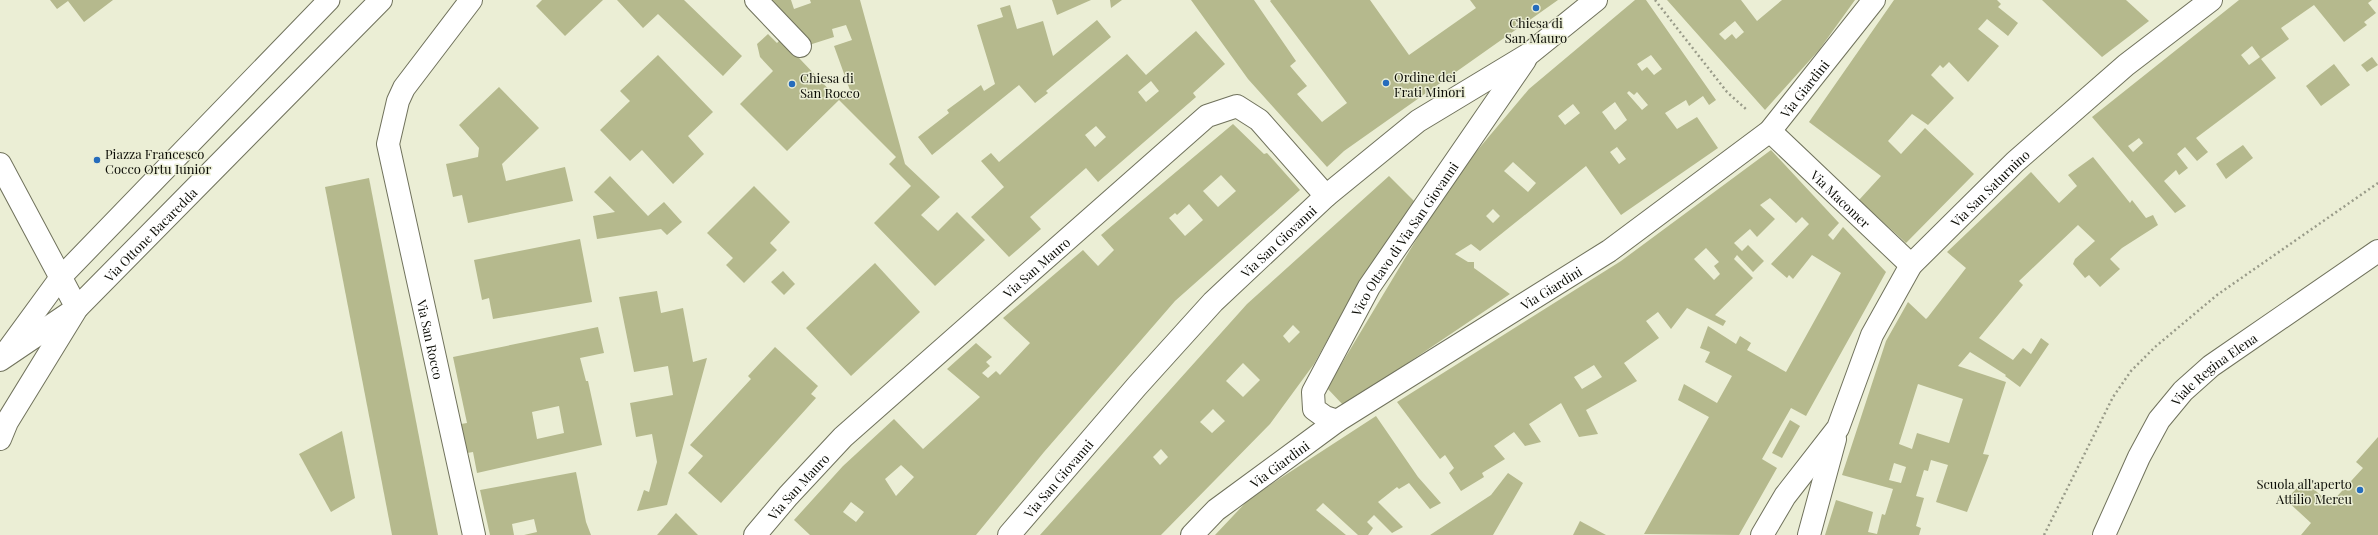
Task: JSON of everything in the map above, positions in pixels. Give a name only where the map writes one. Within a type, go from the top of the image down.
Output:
[{"type":"street","name":"Via Ottone Bacaredda","points":[[0,439],[7,422],[76,308],[381,0]]},
{"type":"street","name":"Via San Rocco","points":[[471,0],[404,88],[398,101],[388,144],[474,535]]},
{"type":"street","points":[[756,0],[800,46]]},
{"type":"street","name":"Via San Giovanni","points":[[1009,535],[1132,392],[1213,302],[1326,196],[1418,121],[1529,54],[1596,0]]},
{"type":"street","name":"Via Giardini","points":[[1192,535],[1216,510],[1338,421],[1609,251],[1770,131],[1874,0]]},
{"type":"street","name":"Via San Saturnino","points":[[1809,535],[1838,428],[1872,335],[1911,265],[2015,162],[2126,65],[2211,0]]},
{"type":"street","name":"Vico Ottavo di Via San Giovanni","points":[[1338,421],[1325,417],[1314,409],[1313,392],[1369,287],[1529,54]]},
{"type":"street","name":"Via San Mauro","points":[[755,535],[788,496],[843,437],[1207,116],[1237,106],[1254,116],[1326,196]]},
{"type":"street","name":"Via Macomer","points":[[1770,131],[1911,265]]},
{"type":"street","points":[[0,164],[76,308],[0,360]]},
{"type":"street","name":"Viale Regina Elena","points":[[2104,535],[2139,457],[2159,420],[2183,391],[2211,366],[2378,251]]},
{"type":"street","name":"Via San Saturnino","points":[[1762,535],[1785,496],[1838,428]]},
{"type":"lane","points":[[0,360],[60,278],[329,0]]},
{"type":"path","points":[[1655,0],[1727,92]]},
{"type":"building","points":[[50,0],[113,0],[84,22],[68,1],[57,9]]},
{"type":"building","points":[[542,0],[603,0],[565,36],[536,6]]},
{"type":"building","points":[[617,0],[684,0],[742,56],[723,76],[658,14],[643,28]]},
{"type":"building","points":[[765,0],[791,0],[794,9],[811,3],[810,0],[860,0],[905,164],[940,197],[921,215],[938,231],[957,212],[985,240],[935,286],[874,223],[911,186],[889,164],[896,157],[839,100],[787,151],[740,104],[773,71],[760,57],[757,44],[768,34],[777,43],[781,39],[837,98],[851,93],[834,46],[852,40],[846,25],[832,29],[834,37],[809,45]]},
{"type":"building","points":[[1052,0],[1091,0],[1057,15]]},
{"type":"building","points":[[1110,0],[1122,0],[1111,8]]},
{"type":"building","name":"Ordine dei Frati Minori","points":[[1191,0],[1254,0],[1296,61],[1290,66],[1307,86],[1297,94],[1322,122],[1347,103],[1270,1],[1271,0],[1370,0],[1409,55],[1476,8],[1470,0],[1558,0],[1344,151],[1327,167],[1248,79]]},
{"type":"building","points":[[1635,0],[1646,0],[1716,100],[1709,105],[1703,96],[1689,106],[1686,100],[1665,113],[1677,129],[1697,117],[1718,148],[1621,215],[1586,166],[1480,251],[1471,244],[1455,254],[1468,262],[1474,262],[1474,268],[1510,294],[1344,406],[1327,388],[1437,205],[1465,165],[1529,89]],"holes":[[[1651,55],[1662,69],[1654,75],[1647,67],[1642,71],[1637,64]],[[1629,91],[1634,95],[1637,92],[1648,105],[1642,110],[1627,93]],[[1615,102],[1627,120],[1615,130],[1602,112]],[[1573,104],[1580,113],[1565,125],[1558,116]],[[1617,147],[1626,159],[1619,164],[1610,152]],[[1513,162],[1536,183],[1528,192],[1504,171]],[[1493,209],[1500,216],[1493,223],[1486,216]]]},
{"type":"building","points":[[1667,0],[1741,0],[1757,21],[1782,0],[1855,0],[1819,50],[1765,110]],"holes":[[[1735,21],[1744,32],[1736,39],[1732,34],[1725,40],[1719,34]]]},
{"type":"building","points":[[1894,0],[1997,0],[2001,4],[1998,7],[2018,23],[2008,36],[1987,19],[1978,29],[1999,46],[1968,82],[1949,62],[1943,68],[1940,65],[1931,75],[1954,98],[1928,125],[1912,114],[1888,141],[1901,154],[1925,128],[1974,174],[1906,243],[1859,200],[1881,176],[1809,122]]},
{"type":"building","points":[[2042,0],[2126,0],[2149,21],[2102,57]]},
{"type":"building","points":[[2239,0],[2372,0],[2368,3],[2376,13],[2364,22],[2367,25],[2344,42],[2314,5],[2281,28],[2289,39],[2261,59],[2276,78],[2196,138],[2208,152],[2197,161],[2185,147],[2177,154],[2188,168],[2179,175],[2176,170],[2164,181],[2186,206],[2175,213],[2092,117]],"holes":[[[2252,46],[2260,57],[2249,65],[2241,55]],[[2139,138],[2143,143],[2133,152],[2128,146]]]},
{"type":"building","points":[[1010,5],[1017,29],[1043,21],[1053,56],[1097,20],[1111,37],[1046,91],[1048,93],[1035,103],[1019,85],[932,155],[918,137],[949,113],[947,110],[981,85],[984,91],[995,84],[977,25],[1003,17],[1000,8]]},
{"type":"building","points":[[1196,31],[1225,64],[1193,93],[1196,97],[1098,182],[1086,168],[1030,217],[1041,229],[1009,257],[971,217],[1004,187],[981,161],[991,153],[999,162],[1127,54],[1146,75]],"holes":[[[1151,81],[1159,91],[1146,102],[1138,92]],[[1096,126],[1106,137],[1095,147],[1085,135]]]},
{"type":"building","points":[[658,55],[713,112],[688,136],[704,154],[673,184],[642,150],[630,161],[600,130],[630,101],[620,91]]},
{"type":"building","points":[[2372,57],[2378,65],[2367,72],[2361,65]]},
{"type":"building","points":[[2334,64],[2350,85],[2321,106],[2306,86]]},
{"type":"building","points":[[499,87],[539,128],[502,164],[506,181],[565,167],[573,201],[468,223],[462,195],[453,197],[446,164],[478,157],[479,148],[459,125]]},
{"type":"building","points":[[1233,124],[1264,154],[1267,153],[1300,190],[1175,301],[1044,452],[976,535],[810,535],[794,520],[843,466],[894,419],[923,449],[980,397],[947,369],[976,343],[992,357],[986,362],[990,366],[982,373],[988,378],[996,371],[1000,375],[1030,343],[1003,318],[1083,250],[1098,266],[1114,250],[1101,235]],"holes":[[[1221,175],[1236,191],[1218,207],[1203,191]],[[1189,204],[1203,220],[1185,236],[1169,218],[1175,213],[1177,215]],[[901,465],[914,477],[896,496],[885,479]],[[851,502],[864,512],[856,522],[843,512]]]},
{"type":"building","points":[[2243,145],[2253,158],[2226,179],[2216,164]]},
{"type":"building","points":[[1771,150],[1839,223],[1828,235],[1833,240],[1843,227],[1886,272],[1806,416],[1791,408],[1762,459],[1777,468],[1739,535],[1644,534],[1709,417],[1678,400],[1684,384],[1717,403],[1732,376],[1705,362],[1710,352],[1700,348],[1708,326],[1736,344],[1740,336],[1751,343],[1747,350],[1786,372],[1841,273],[1812,255],[1793,279],[1789,275],[1787,278],[1771,264],[1809,224],[1802,217],[1796,223],[1770,198],[1760,205],[1775,219],[1757,237],[1750,229],[1734,243],[1742,251],[1748,245],[1764,261],[1753,272],[1737,255],[1734,259],[1753,278],[1715,315],[1726,321],[1723,326],[1687,308],[1671,329],[1658,312],[1646,321],[1659,338],[1624,363],[1637,381],[1586,410],[1598,434],[1579,437],[1561,403],[1529,424],[1541,442],[1525,446],[1514,432],[1494,446],[1505,459],[1482,473],[1484,477],[1461,491],[1449,473],[1454,468],[1445,455],[1440,459],[1397,402],[1621,261]],"holes":[[[1706,248],[1719,262],[1714,266],[1720,274],[1714,280],[1694,259]],[[1594,365],[1602,377],[1582,389],[1574,377]]]},
{"type":"building","points":[[2093,157],[2130,203],[2132,200],[2146,218],[2153,215],[2158,225],[2122,248],[2110,259],[2120,269],[2100,287],[2089,275],[2085,278],[2073,264],[2075,259],[2095,241],[2078,225],[2019,281],[2023,285],[1979,338],[2013,360],[2023,348],[2031,354],[2041,338],[2049,344],[2020,387],[2005,376],[2006,375],[1970,352],[1958,366],[2006,382],[1983,454],[1989,455],[1967,512],[1936,502],[1948,465],[1931,460],[1928,471],[1924,470],[1916,496],[1924,498],[1916,526],[1921,528],[1919,535],[1825,535],[1836,500],[1873,512],[1868,532],[1877,534],[1882,514],[1885,515],[1893,489],[1842,475],[1886,341],[1908,302],[1926,319],[1928,317],[1966,268],[1947,252],[2031,172],[2059,203],[2077,186],[2068,175]],"holes":[[[1918,384],[1963,399],[1949,443],[1917,433],[1912,449],[1899,444]],[[1894,463],[1906,467],[1901,483],[1889,480]]]},
{"type":"building","points":[[610,176],[648,216],[664,202],[682,222],[667,235],[661,229],[597,239],[593,216],[615,212],[594,192]]},
{"type":"building","points":[[1389,176],[1415,202],[1355,290],[1314,364],[1270,424],[1161,535],[1040,535],[1247,304]],"holes":[[[1293,325],[1300,332],[1289,343],[1283,336]],[[1243,363],[1260,380],[1243,397],[1226,381]],[[1213,409],[1225,421],[1212,433],[1200,422]],[[1161,449],[1168,457],[1160,465],[1153,457]]]},
{"type":"building","points":[[369,178],[438,535],[392,535],[325,187]]},
{"type":"building","points":[[754,186],[790,222],[770,243],[777,250],[744,283],[726,265],[733,258],[707,233]]},
{"type":"building","points":[[580,239],[592,302],[493,319],[489,298],[482,300],[474,260]]},
{"type":"building","points":[[875,263],[920,312],[851,376],[806,328]]},
{"type":"building","points":[[783,271],[795,284],[784,295],[771,282]]},
{"type":"building","points":[[657,291],[661,313],[683,308],[693,362],[707,358],[667,505],[637,511],[644,490],[649,492],[657,462],[652,434],[636,437],[630,403],[673,395],[668,366],[634,372],[619,297]]},
{"type":"building","points":[[598,327],[604,353],[580,358],[586,381],[588,381],[602,445],[477,473],[473,452],[467,453],[461,424],[467,423],[453,357]],"holes":[[[559,406],[564,433],[537,439],[532,412]]]},
{"type":"building","points":[[775,347],[818,386],[811,394],[816,398],[721,503],[688,473],[703,456],[690,445],[751,379],[748,376]]},
{"type":"building","points":[[1376,416],[1418,477],[1441,503],[1430,509],[1409,483],[1399,489],[1397,487],[1378,502],[1403,527],[1392,533],[1374,515],[1367,522],[1373,528],[1368,535],[1358,535],[1323,503],[1316,510],[1346,535],[1215,535],[1250,498]]},
{"type":"building","points":[[1790,420],[1800,426],[1782,458],[1772,453]]},
{"type":"building","points":[[342,431],[355,498],[331,512],[299,454]]},
{"type":"building","name":"Scuola all'aperto Attilio Mereu","points":[[2378,437],[2378,535],[2301,535],[2311,523],[2286,500],[2304,480],[2330,504],[2363,468],[2356,462]]},
{"type":"building","points":[[576,472],[586,522],[591,535],[524,535],[537,532],[534,519],[512,524],[514,535],[490,535],[480,490]]},
{"type":"building","points":[[1508,473],[1523,483],[1493,535],[1430,535],[1491,495]]},
{"type":"building","points":[[676,513],[698,535],[657,535]]},
{"type":"building","points":[[1580,521],[1606,535],[1573,535]]},
{"type":"place","name":"Chiesa di San Mauro","points":[[1536,8]]},
{"type":"place","name":"Ordine dei Frati Minori","points":[[1386,83]]},
{"type":"place","name":"Chiesa di San Rocco","points":[[792,84]]},
{"type":"place","name":"Piazza Francesco Cocco Ortu Iunior","points":[[97,160]]},
{"type":"place","name":"Scuola all'aperto Attilio Mereu","points":[[2360,490]]}]
